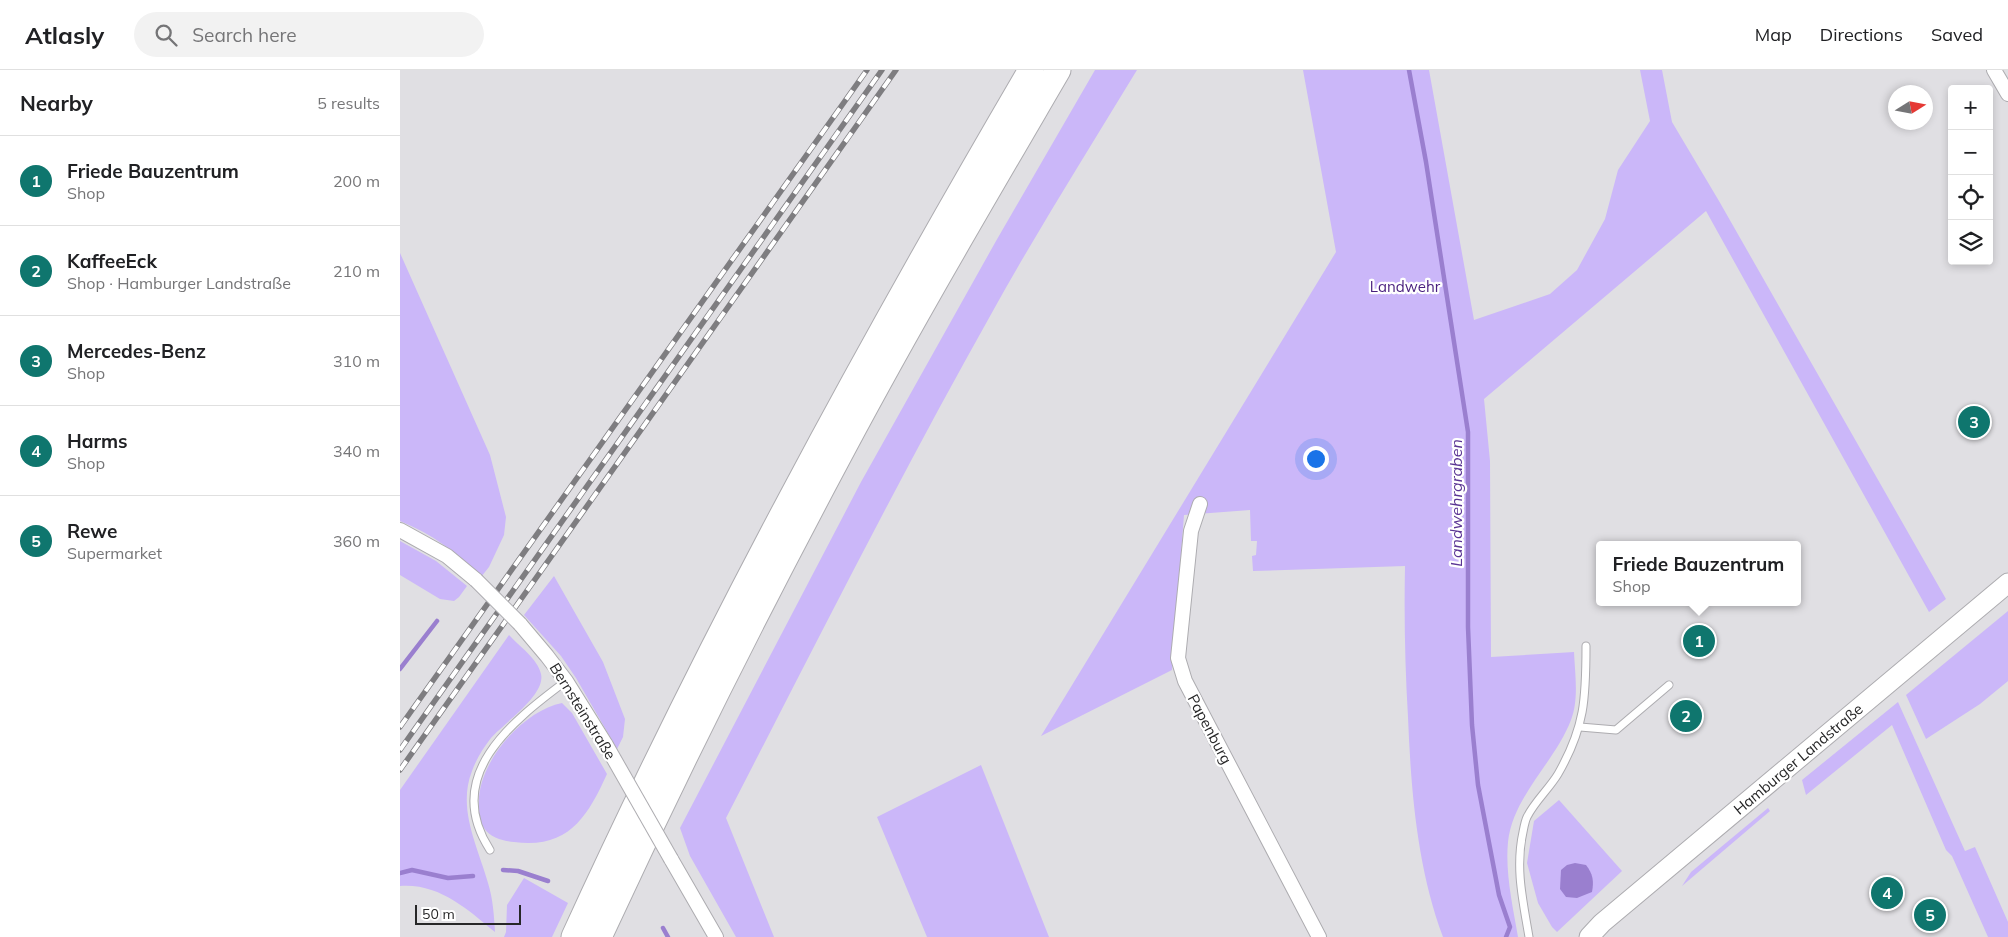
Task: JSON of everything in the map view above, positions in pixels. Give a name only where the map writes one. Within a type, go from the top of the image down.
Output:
[{"type":"highway","points":[[574,937],[668,735],[805,471],[946,217],[1032,70]]},
{"type":"highway","points":[[599,937],[726,671],[833,467],[968,225],[1058,70]]},
{"type":"main road","name":"Hamburger Landstraße","points":[[1589,937],[1602,923],[2008,583]]},
{"type":"street","points":[[1994,70],[2008,94]]},
{"type":"street","name":"Papenburg","points":[[1200,504],[1191,531],[1178,658],[1185,681],[1319,937]]},
{"type":"street","name":"Bernsteinstraße","points":[[400,530],[447,556],[476,580],[520,624],[548,656],[606,745],[716,937]]},
{"type":"lane","points":[[1529,937],[1519,879],[1519,860],[1523,834],[1527,818],[1557,776],[1575,742],[1580,727],[1586,688],[1586,646]]},
{"type":"lane","points":[[490,850],[479,833],[474,816],[475,786],[480,768],[490,751],[505,733],[566,681]]},
{"type":"lane","points":[[1580,727],[1616,730],[1668,685]]},
{"type":"green space","points":[[1095,70],[1137,70],[1064,189],[959,372],[858,562],[726,818],[774,937],[736,937],[690,856],[680,828],[861,482],[996,241]]},
{"type":"green space","name":"Landwehr","points":[[1303,70],[1429,70],[1474,320],[1550,294],[1577,270],[1605,219],[1618,170],[1650,121],[1640,70],[1662,70],[1672,122],[1946,599],[1929,612],[1706,211],[1484,399],[1490,461],[1491,657],[1574,652],[1576,678],[1575,704],[1571,720],[1555,750],[1526,794],[1511,825],[1507,854],[1518,937],[1443,937],[1434,910],[1421,856],[1411,773],[1405,661],[1405,566],[1253,571],[1252,556],[1256,555],[1257,541],[1251,541],[1250,510],[1184,515],[1172,670],[1041,736],[1336,252]]},
{"type":"green space","points":[[400,253],[490,455],[506,517],[504,535],[489,567],[481,577],[444,545],[400,521]]},
{"type":"green space","points":[[400,541],[436,561],[467,586],[459,597],[454,601],[440,599],[400,575]]},
{"type":"green space","points":[[554,576],[603,662],[625,719],[623,737],[617,749],[576,678],[561,656],[524,615]]},
{"type":"green space","points":[[2008,611],[2008,681],[1980,704],[1926,739],[1906,695]]},
{"type":"green space","points":[[509,635],[536,663],[541,674],[541,682],[531,700],[491,738],[483,750],[472,771],[467,799],[471,828],[491,895],[495,932],[452,899],[440,893],[414,886],[400,886],[400,790]]},
{"type":"green space","points":[[1898,702],[1965,851],[1975,847],[2008,922],[2008,937],[1988,937],[1952,856],[1946,850],[1892,725],[1806,795],[1802,780]]},
{"type":"green space","points":[[562,703],[572,713],[607,774],[592,804],[573,827],[562,835],[548,841],[533,843],[510,842],[493,837],[483,826],[479,806],[480,790],[485,773],[493,757],[517,728],[547,708]]},
{"type":"green space","points":[[981,765],[1049,937],[927,937],[877,817]]},
{"type":"green space","points":[[1559,800],[1622,871],[1557,932],[1538,903],[1527,863],[1534,821]]},
{"type":"green space","points":[[1768,808],[1770,811],[1682,886],[1691,872]]},
{"type":"green space","points":[[524,878],[568,903],[552,937],[504,937],[506,932],[507,905]]},
{"type":"shaded area","points":[[1575,863],[1586,865],[1590,871],[1593,884],[1592,892],[1577,898],[1566,897],[1560,889],[1561,870],[1567,865]]},
{"type":"waterway","name":"Landwehrgraben","points":[[1409,70],[1426,162],[1468,432],[1468,627],[1472,725],[1478,785],[1499,895],[1510,927],[1506,937]]},
{"type":"waterway","points":[[400,669],[437,621]]},
{"type":"waterway","points":[[400,873],[412,870],[448,878],[473,876]]},
{"type":"waterway","points":[[503,870],[518,871],[548,881]]},
{"type":"waterway","points":[[663,928],[668,937]]},
{"type":"railway","points":[[400,727],[867,70]]},
{"type":"railway","points":[[400,750],[882,70]]},
{"type":"railway","points":[[400,770],[896,70]]},
{"type":"place","name":"Mercedes-Benz","points":[[1974,422]]},
{"type":"place","name":"Friede Bauzentrum","points":[[1699,641]]},
{"type":"place","name":"KaffeeEck","points":[[1686,716]]},
{"type":"place","name":"Harms","points":[[1887,893]]},
{"type":"place","name":"Rewe","points":[[1930,915]]}]
